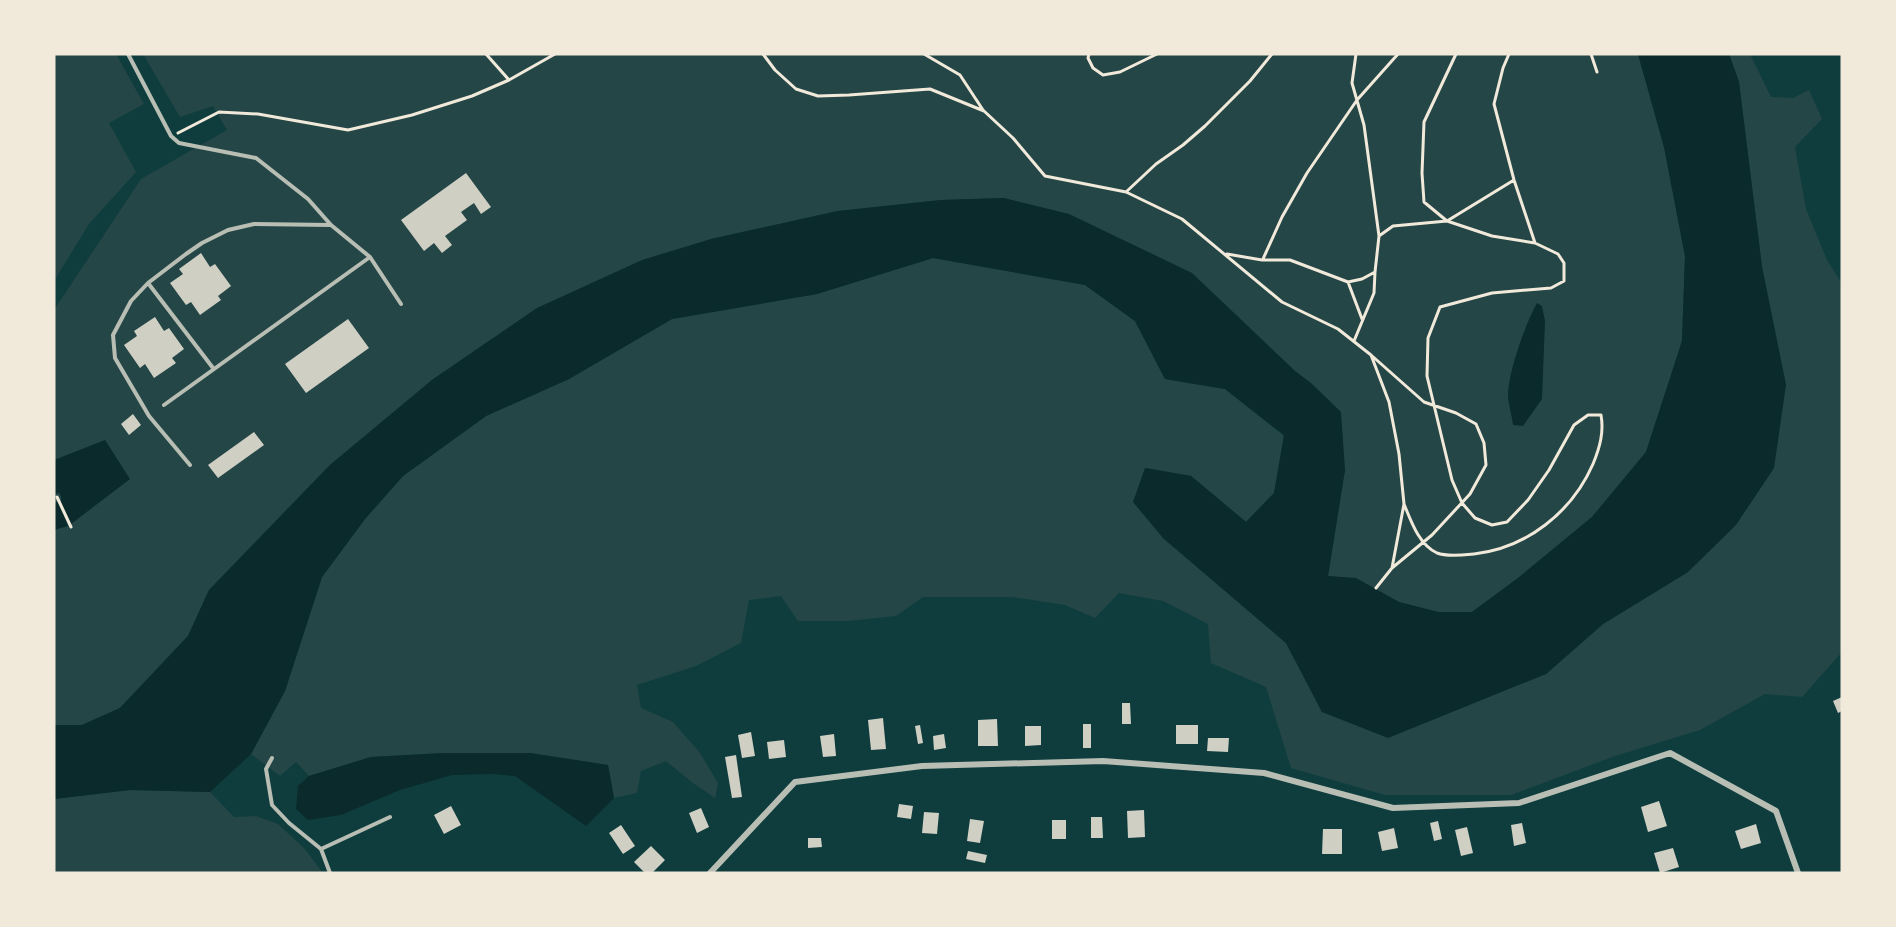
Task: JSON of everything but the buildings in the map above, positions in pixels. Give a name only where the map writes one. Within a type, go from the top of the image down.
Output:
[{"type":"street","points":[[710,873],[795,782],[922,766],[1103,761],[1264,773],[1393,808],[1519,803],[1670,753],[1776,811],[1798,873]]},
{"type":"lane","points":[[128,54],[171,136],[179,143],[255,158],[308,199],[331,225],[370,257],[401,304]]},
{"type":"lane","points":[[190,465],[149,416],[115,358],[113,335],[131,301],[148,283],[202,243],[228,230],[254,224],[331,225]]},
{"type":"lane","points":[[164,405],[370,257]]},
{"type":"lane","points":[[148,283],[213,368]]},
{"type":"lane","points":[[272,758],[266,769],[272,806],[321,849],[330,873]]},
{"type":"lane","points":[[321,849],[390,817]]},
{"type":"path","points":[[486,54],[509,80]]},
{"type":"path","points":[[171,136],[219,112],[258,114],[348,130],[412,115],[472,96],[509,80],[555,54]]},
{"type":"path","points":[[764,54],[775,70],[796,89],[819,96],[849,96],[930,89],[984,111]]},
{"type":"path","points":[[924,54],[960,75],[984,111],[1013,138],[1045,176],[1126,192],[1182,219],[1282,302],[1338,329],[1424,402],[1456,413],[1476,424],[1484,443],[1486,465],[1470,494],[1425,543],[1392,568],[1376,588]]},
{"type":"path","points":[[1089,54],[1088,58],[1093,68],[1103,75],[1120,72],[1157,54]]},
{"type":"path","points":[[1126,192],[1156,164],[1183,146],[1250,81],[1272,54]]},
{"type":"path","points":[[1353,341],[1374,293],[1379,236],[1364,125],[1352,83],[1356,54]]},
{"type":"path","points":[[1263,260],[1282,217],[1307,173],[1357,100],[1398,54]]},
{"type":"path","points":[[1404,504],[1414,528],[1425,543],[1437,553],[1459,555],[1507,547],[1541,528],[1569,504],[1585,481],[1598,453],[1603,429],[1600,415],[1588,415],[1574,425],[1550,470],[1528,500],[1507,522],[1492,525],[1475,518],[1462,503],[1452,480],[1432,405],[1427,376],[1428,338],[1440,307],[1492,293],[1551,288],[1564,281],[1564,263],[1558,254],[1535,243],[1492,236],[1447,221],[1424,202],[1422,173],[1424,122],[1456,54]]},
{"type":"path","points":[[1509,54],[1494,104],[1514,180],[1535,243]]},
{"type":"path","points":[[1590,54],[1597,72]]},
{"type":"path","points":[[1379,236],[1394,226],[1447,221],[1514,180]]},
{"type":"path","points":[[1226,254],[1263,260],[1290,260],[1348,282],[1362,279],[1375,272]]},
{"type":"path","points":[[1348,282],[1362,321]]},
{"type":"path","points":[[1371,355],[1389,402],[1399,454],[1404,504],[1392,568]]},
{"type":"path","points":[[57,497],[71,527]]},
{"type":"shaded area","points":[[54,54],[116,54],[144,104],[109,123],[136,172],[89,224],[54,281]]},
{"type":"shaded area","points":[[143,54],[1638,54],[1664,147],[1685,256],[1682,341],[1646,452],[1592,517],[1518,578],[1472,612],[1438,612],[1399,602],[1356,579],[1328,576],[1345,470],[1312,384],[1244,324],[1004,198],[941,200],[838,211],[711,239],[537,308],[432,380],[330,465],[209,590],[188,636],[120,708],[82,725],[54,725],[54,310],[141,179],[227,130],[213,106],[180,117]]},
{"type":"shaded area","points":[[1638,54],[1729,54],[1739,82],[1762,267],[1786,385],[1774,468],[1736,525],[1688,572],[1603,624],[1546,674],[1388,738],[1322,712],[1286,643],[1163,538],[1133,502],[1145,468],[1191,476],[1246,522],[1274,493],[1284,435],[1225,389],[1165,379],[1135,321],[1085,285],[933,258],[817,294],[672,319],[569,379],[486,416],[403,476],[365,519],[322,577],[285,691],[251,754],[210,792],[130,790],[54,799],[54,725],[82,725],[120,708],[188,636],[209,590],[330,465],[432,380],[537,308],[642,260],[711,239],[838,211],[941,200],[1004,198],[1069,214],[1192,273],[1341,412],[1345,470],[1328,576],[1356,578],[1399,602],[1438,612],[1472,612],[1518,578],[1592,517],[1646,452],[1682,341],[1685,256],[1664,147]]},
{"type":"shaded area","points":[[1729,54],[1750,54],[1771,97],[1793,98],[1809,90],[1822,119],[1795,147],[1806,209],[1827,260],[1842,284],[1842,652],[1802,697],[1765,694],[1700,730],[1615,756],[1511,795],[1385,795],[1291,768],[1266,687],[1211,663],[1208,624],[1163,601],[1119,593],[1095,618],[1065,605],[1012,597],[923,597],[896,616],[848,621],[798,621],[781,596],[749,600],[741,643],[696,666],[637,685],[641,708],[673,722],[700,753],[718,783],[715,798],[666,761],[641,771],[637,793],[614,798],[608,765],[530,753],[444,753],[371,757],[309,776],[296,762],[280,776],[251,754],[285,691],[322,577],[365,519],[403,476],[486,416],[569,379],[672,319],[817,294],[933,258],[1085,285],[1135,321],[1165,379],[1225,389],[1284,436],[1274,493],[1246,522],[1191,476],[1145,468],[1163,538],[1286,643],[1322,712],[1546,674],[1603,624],[1688,572],[1786,385],[1762,267],[1739,82]]},
{"type":"shaded area","points":[[1537,303],[1542,306],[1545,321],[1542,399],[1523,426],[1513,425],[1508,397],[1511,375],[1527,323]]},
{"type":"shaded area","points":[[105,440],[130,479],[71,524],[61,502],[61,496],[59,493],[54,494],[54,460]]},
{"type":"shaded area","points":[[54,502],[58,502],[68,526],[54,530]]},
{"type":"shaded area","points":[[444,753],[530,753],[608,765],[614,798],[586,826],[515,776],[452,775],[400,790],[341,815],[308,820],[296,809],[298,786],[309,776],[371,757]]},
{"type":"shaded area","points":[[130,790],[210,792],[234,817],[256,816],[278,824],[304,848],[323,873],[54,873],[54,799]]}]
